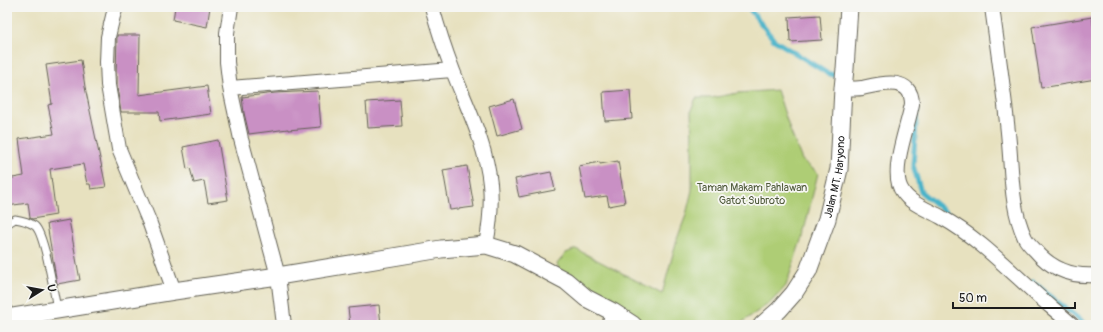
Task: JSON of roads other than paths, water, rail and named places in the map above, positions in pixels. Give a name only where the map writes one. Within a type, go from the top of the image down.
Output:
[{"type":"street","points":[[116,7],[108,37],[107,62],[108,85],[119,149],[149,221],[174,291]]},
{"type":"street","points":[[231,7],[227,33],[227,62],[230,88],[241,139],[278,276],[284,325]]},
{"type":"street","points":[[432,7],[452,70],[481,144],[487,165],[491,202],[490,224],[486,244]]},
{"type":"street","name":"Jalan MT. Haryono","points":[[762,325],[779,310],[794,293],[808,271],[827,219],[839,169],[842,88],[845,70],[849,7]]},
{"type":"street","points":[[992,7],[1009,143],[1014,202],[1026,239],[1043,259],[1062,271],[1086,276],[1096,275]]},
{"type":"street","points":[[230,88],[452,70]]},
{"type":"street","points":[[842,88],[860,88],[883,84],[895,84],[901,85],[907,89],[912,97],[912,104],[899,158],[899,186],[913,203],[942,217],[981,244],[1035,294],[1072,325]]},
{"type":"street","points":[[8,313],[57,310],[278,276],[426,251],[486,244],[515,254],[566,281],[611,318],[634,325]]},
{"type":"lane","points":[[7,224],[15,219],[26,221],[36,227],[44,244],[57,310]]},
{"type":"waterway","points":[[748,7],[774,40],[827,73],[841,77]]},
{"type":"waterway","points":[[917,109],[913,165],[921,192],[949,215]]},
{"type":"waterway","points":[[1033,282],[1086,325]]},
{"type":"park label","name":"Taman Makam Pahlawan Gatot Subroto","points":[[752,193]]}]
